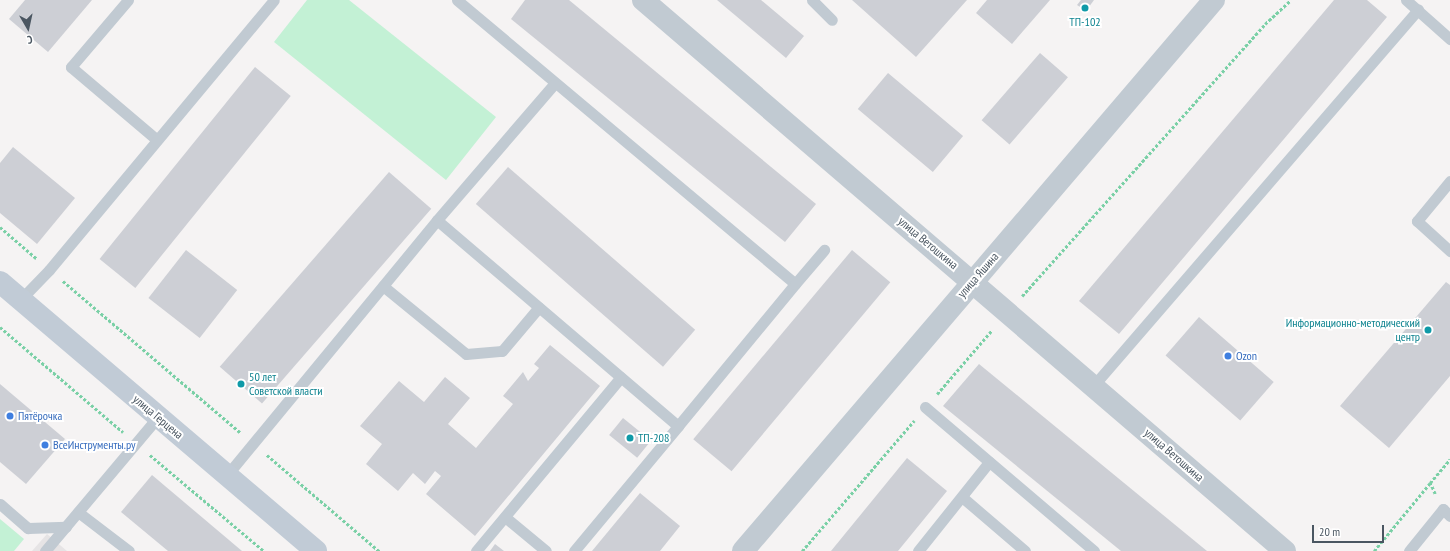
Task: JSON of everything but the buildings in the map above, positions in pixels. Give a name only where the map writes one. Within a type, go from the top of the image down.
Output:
[{"type":"main road","name":"улица Герцена","points":[[0,282],[316,551]]},
{"type":"street","name":"улица Ветошкина","points":[[642,0],[1094,385],[1285,551]]},
{"type":"street","name":"улица Яшина","points":[[743,551],[1214,0]]},
{"type":"lane","points":[[128,0],[72,67],[156,140]]},
{"type":"lane","points":[[21,300],[49,270],[274,0]]},
{"type":"lane","points":[[457,0],[554,84],[795,284]]},
{"type":"lane","points":[[812,0],[832,20]]},
{"type":"lane","points":[[1406,0],[1450,39]]},
{"type":"lane","points":[[1094,385],[1418,10]]},
{"type":"lane","points":[[227,475],[437,220],[554,84]]},
{"type":"lane","points":[[1450,181],[1417,221],[1450,251]]},
{"type":"lane","points":[[437,220],[678,426]]},
{"type":"lane","points":[[574,551],[824,250]]},
{"type":"lane","points":[[383,286],[466,354],[502,351],[539,307]]},
{"type":"lane","points":[[476,551],[621,377]]},
{"type":"lane","points":[[926,407],[1094,551]]},
{"type":"lane","points":[[45,551],[158,417]]},
{"type":"lane","points":[[918,551],[990,462]]},
{"type":"lane","points":[[962,497],[1025,551]]},
{"type":"lane","points":[[0,504],[28,528],[66,527]]},
{"type":"lane","points":[[78,512],[129,551]]},
{"type":"lane","points":[[1409,551],[1446,512]]},
{"type":"lane","points":[[505,517],[546,551]]},
{"type":"path","points":[[802,551],[1008,312],[1265,24],[1291,0]]},
{"type":"path","points":[[0,227],[379,551]]},
{"type":"path","points":[[1374,551],[1450,459]]},
{"type":"path","points":[[1430,483],[1446,512]]},
{"type":"shaded area","points":[[47,534],[67,551],[32,551]]},
{"type":"green space","points":[[307,0],[349,0],[496,117],[446,180],[274,42]]},
{"type":"green space","points":[[0,519],[24,539],[14,551],[0,551]]},
{"type":"place","name":"ТП-102","points":[[1085,8]]},
{"type":"place","name":"Информационно-методический центр","points":[[1428,330]]},
{"type":"place","name":"Ozon","points":[[1228,356]]},
{"type":"place","name":"50 лет Советской власти","points":[[241,384]]},
{"type":"place","name":"Пятёрочка","points":[[10,416]]},
{"type":"place","name":"ТП-208","points":[[630,438]]},
{"type":"place","name":"ВсеИнструменты.ру","points":[[45,445]]}]
